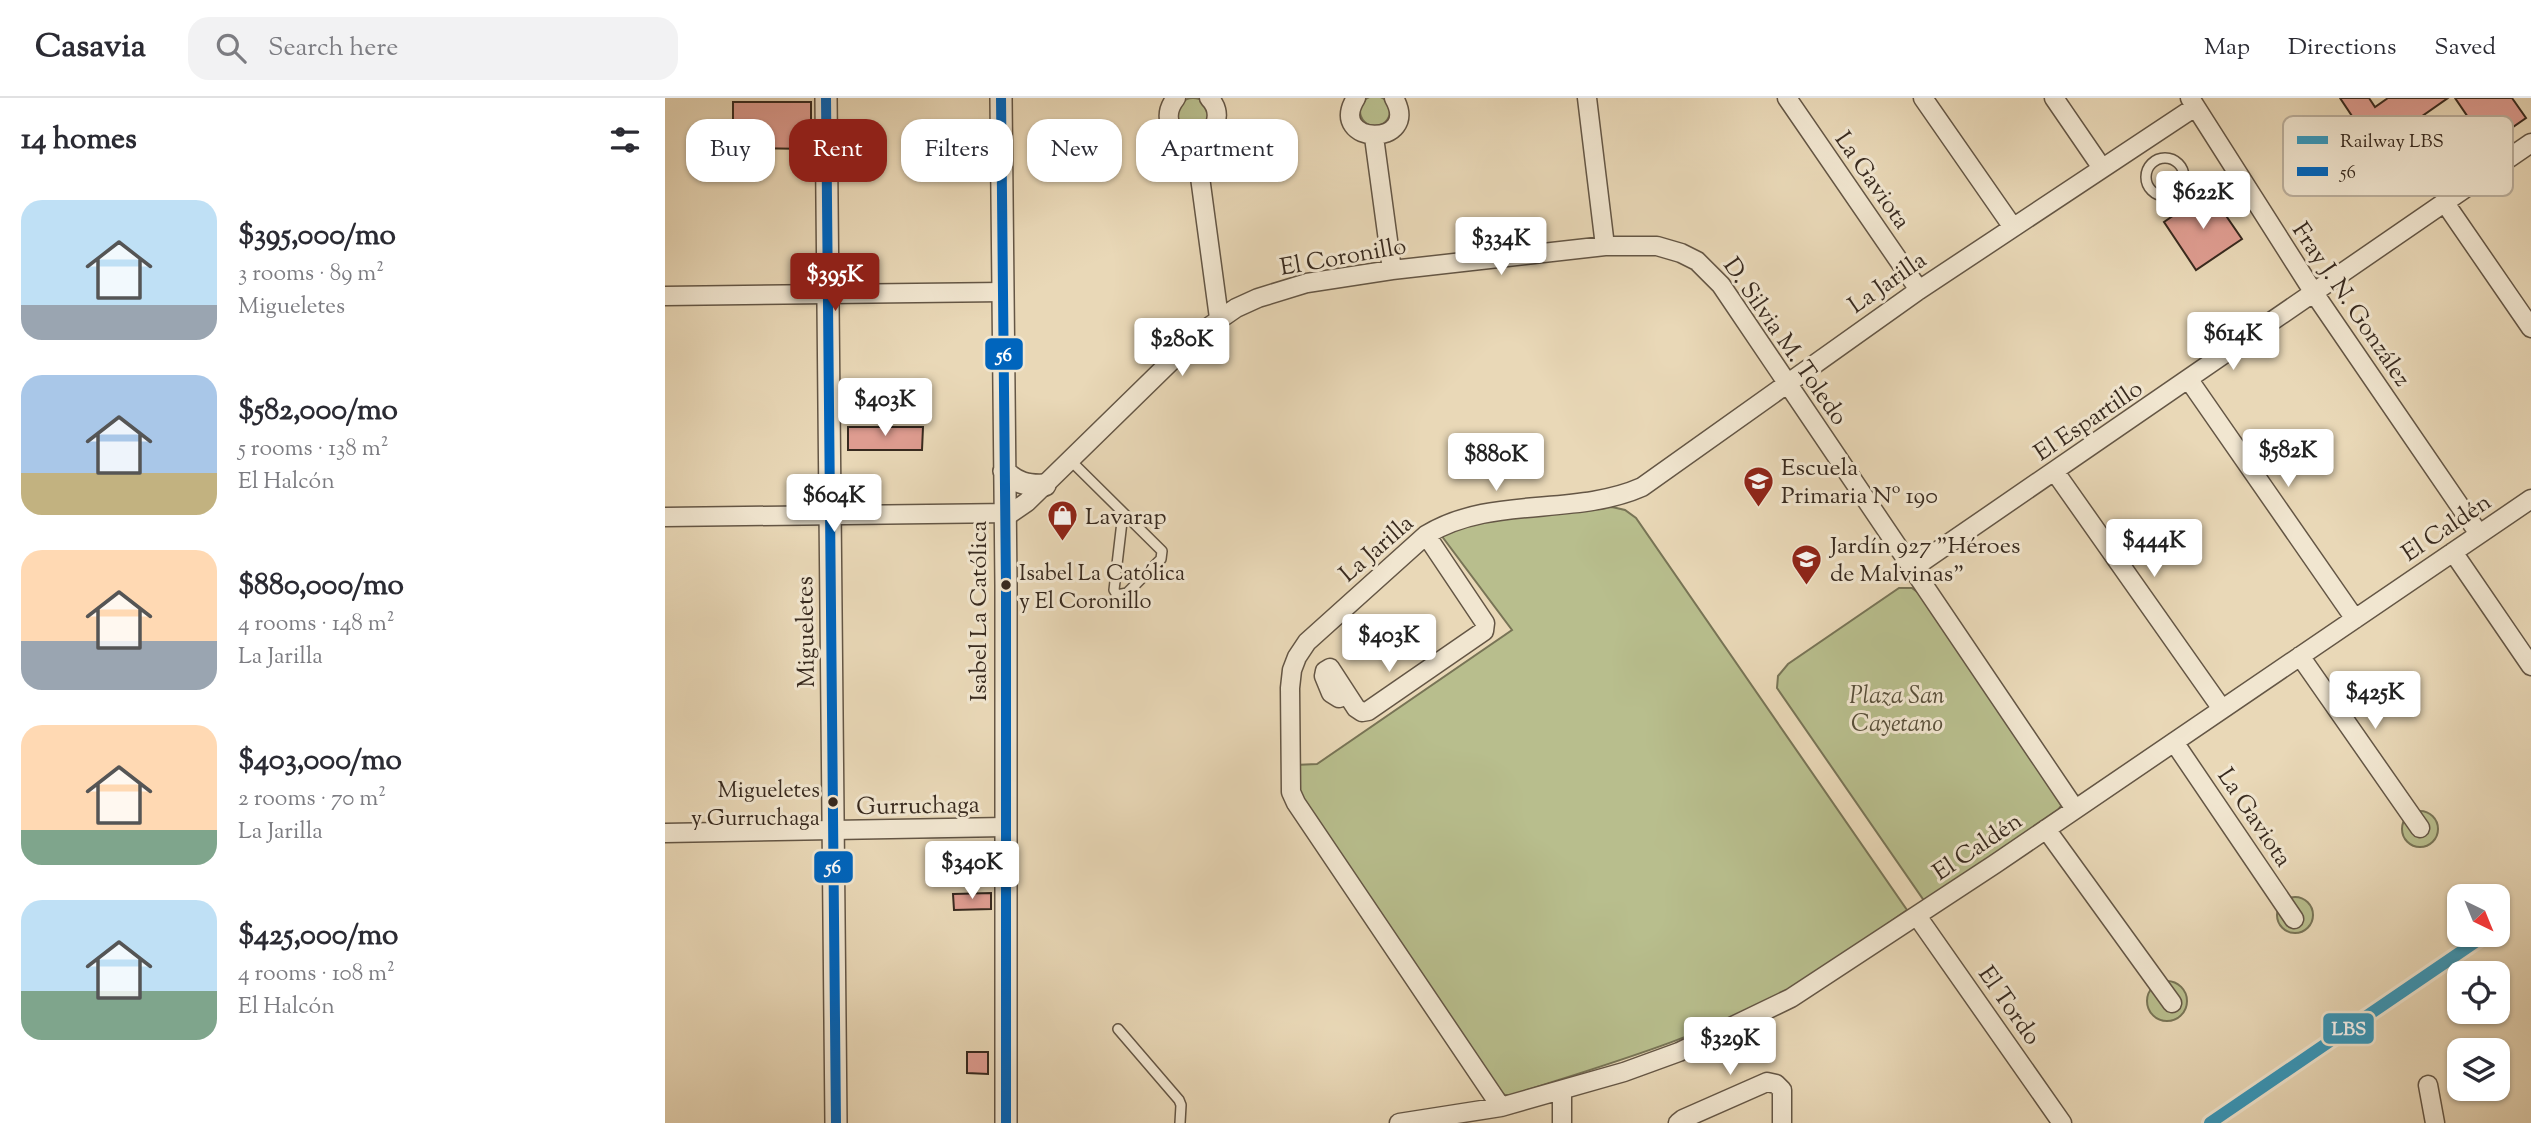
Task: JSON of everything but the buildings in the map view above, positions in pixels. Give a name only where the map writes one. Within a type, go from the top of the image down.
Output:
[{"type":"street","name":"Migueletes","points":[[826,98],[836,1123]]},
{"type":"street","name":"Isabel La Católica","points":[[1001,98],[1006,1123]]},
{"type":"street","points":[[1170,119],[1169,110],[1177,98]]},
{"type":"street","points":[[1209,98],[1216,109],[1215,119]]},
{"type":"street","points":[[1356,98],[1351,109],[1354,125],[1359,131],[1374,136],[1389,132],[1394,126],[1399,112],[1394,98]]},
{"type":"street","points":[[1587,98],[1605,246]]},
{"type":"street","name":"La Gaviota","points":[[1787,98],[1919,289]]},
{"type":"street","points":[[1923,98],[2012,226]]},
{"type":"street","points":[[2054,98],[2102,168]]},
{"type":"street","name":"La Jarilla","points":[[1501,1107],[1301,813],[1291,792],[1290,688],[1292,670],[1307,642],[1426,535],[1459,519],[1600,501],[1629,493],[1658,477],[1919,289],[2142,142],[2193,103]]},
{"type":"street","name":"Fray J. N. González","points":[[2193,103],[2314,293],[2479,534]]},
{"type":"street","points":[[1374,136],[1392,270]]},
{"type":"street","name":"El Espartillo","points":[[2513,156],[2531,143]]},
{"type":"street","points":[[1201,182],[1219,318]]},
{"type":"street","name":"El Espartillo","points":[[1913,568],[2455,196]]},
{"type":"street","points":[[2445,203],[2531,328]]},
{"type":"street","name":"El Coronillo","points":[[1004,514],[1019,509],[1045,485],[1200,333],[1219,318],[1258,298],[1286,288],[1392,270],[1605,246]]},
{"type":"street","name":"D. Silvia M. Toledo","points":[[1605,246],[1657,246],[1681,253],[1697,261],[1721,285],[2075,808]]},
{"type":"street","points":[[665,296],[1004,292]]},
{"type":"street","points":[[2189,380],[2354,619]]},
{"type":"street","points":[[1004,471],[1022,484],[1045,485]]},
{"type":"street","points":[[2055,471],[2222,709]]},
{"type":"street","name":"El Caldén","points":[[1399,1123],[1501,1107],[1646,1064],[1738,1025],[1791,998],[1917,916],[2531,499]]},
{"type":"street","points":[[665,517],[1004,514]]},
{"type":"street","points":[[1347,695],[1356,708],[1362,712],[1368,711],[1484,631],[1485,623],[1426,535]]},
{"type":"street","points":[[2452,552],[2531,666]]},
{"type":"street","points":[[2300,656],[2420,828]]},
{"type":"street","name":"La Gaviota","points":[[2174,742],[2294,919]]},
{"type":"street","name":"Gurruchaga","points":[[665,833],[1005,827]]},
{"type":"street","points":[[2046,829],[2172,1003]]},
{"type":"street","name":"El Tordo","points":[[1917,916],[2063,1123]]},
{"type":"street","points":[[1678,1123],[1683,1118],[1767,1082],[1776,1084],[1782,1090],[1782,1123]]},
{"type":"street","points":[[2428,1085],[2435,1123]]},
{"type":"street","points":[[1562,1090],[1562,1123]]},
{"type":"lane","points":[[2142,142],[2155,161]]},
{"type":"lane","points":[[2172,159],[2181,167],[2184,178],[2180,189],[2175,193],[2163,196],[2151,190],[2147,172],[2155,161],[2172,159]]},
{"type":"lane","points":[[1070,460],[1162,551],[1161,559],[1127,593],[1117,595],[1114,590],[1123,513]]},
{"type":"lane","points":[[1118,1029],[1179,1100],[1180,1123]]},
{"type":"green space","points":[[1375,96],[1386,100],[1390,111],[1386,122],[1375,126],[1364,122],[1360,111],[1364,100]]},
{"type":"green space","points":[[1193,98],[1204,103],[1207,119],[1179,119],[1177,114],[1182,103]]},
{"type":"green space","points":[[1612,507],[1625,510],[1636,518],[1907,910],[1814,975],[1750,1009],[1650,1050],[1505,1095],[1499,1091],[1303,803],[1295,776],[1295,765],[1317,764],[1512,630],[1441,535],[1475,522]]},
{"type":"green space","name":"Plaza San Cayetano","points":[[1899,588],[1912,588],[1924,597],[2063,803],[2058,810],[1925,902],[1777,688],[1778,676],[1788,664]]},
{"type":"green space","points":[[2420,811],[2433,816],[2438,829],[2433,842],[2420,847],[2407,842],[2402,829],[2407,816]]},
{"type":"green space","points":[[2295,897],[2308,902],[2313,915],[2308,928],[2295,933],[2282,928],[2277,915],[2282,902]]},
{"type":"green space","points":[[2167,981],[2181,987],[2187,1001],[2181,1015],[2167,1021],[2153,1015],[2147,1001],[2153,987]]},
{"type":"rail line","name":"LBS","points":[[2210,1123],[2468,947]]},
{"type":"transit line","name":"56","points":[[826,98],[836,1123]]},
{"type":"transit line","name":"56","points":[[1001,98],[1006,585],[1006,1123]]},
{"type":"place","name":"Escuela Primaria Nº 190","points":[[1758,508]]},
{"type":"place","name":"Lavarap","points":[[1062,543]]},
{"type":"place","name":"Isabel La Católica y El Coronillo","points":[[1006,585]]},
{"type":"place","name":"Jardín 927 \"Héroes de Malvinas\"","points":[[1807,586]]},
{"type":"place","name":"Migueletes y Gurruchaga","points":[[833,802]]}]
